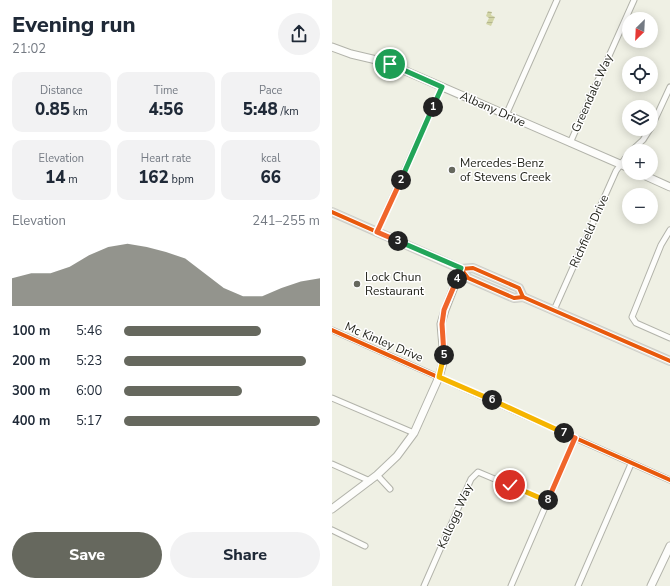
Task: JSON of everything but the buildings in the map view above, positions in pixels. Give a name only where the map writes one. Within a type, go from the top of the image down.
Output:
[{"type":"main road","points":[[332,212],[461,268],[473,268],[519,288],[523,297],[670,361]]},
{"type":"street","points":[[506,115],[557,0]]},
{"type":"street","name":"Greendale Way","points":[[570,143],[634,0]]},
{"type":"street","name":"Albany Drive","points":[[332,46],[351,54],[385,62],[621,165]]},
{"type":"street","points":[[377,232],[442,87]]},
{"type":"street","name":"Richfield Drive","points":[[658,113],[670,87]]},
{"type":"street","name":"Richfield Drive","points":[[639,144],[646,136]]},
{"type":"street","name":"Richfield Drive","points":[[554,310],[616,171],[621,165]]},
{"type":"street","points":[[654,180],[670,187]]},
{"type":"street","points":[[670,230],[658,251],[632,317],[636,323],[670,338]]},
{"type":"street","points":[[332,509],[377,475],[397,456],[414,433],[439,377],[444,359],[442,324],[444,310],[461,268]]},
{"type":"street","name":"Mc Kinley Drive","points":[[332,330],[670,480]]},
{"type":"street","points":[[332,398],[414,433]]},
{"type":"street","points":[[511,586],[575,438]]},
{"type":"street","points":[[332,464],[370,481]]},
{"type":"street","points":[[578,586],[631,464]]},
{"type":"street","name":"Kellogg Way","points":[[424,586],[471,479],[478,472],[547,501]]},
{"type":"street","points":[[377,475],[390,489]]},
{"type":"street","points":[[332,530],[365,546]]},
{"type":"street","points":[[651,586],[670,546]]},
{"type":"shaded area","points":[[488,11],[492,12],[491,15],[495,17],[491,26],[486,24],[489,18],[486,16]]},
{"type":"cycle path","points":[[332,212],[461,269],[473,268],[519,288],[523,297]]},
{"type":"cycle path","points":[[461,269],[468,278],[514,298],[523,297],[670,361]]},
{"type":"cycle path","points":[[332,330],[670,480]]},
{"type":"place","name":"Mercedes-Benz of Stevens Creek","points":[[452,170]]},
{"type":"place","name":"Lock Chun Restaurant","points":[[357,284]]},
{"type":"route","points":[[390,64],[442,87],[377,232],[461,268],[456,284],[444,310],[442,324],[444,359],[439,377],[575,438],[547,501],[510,485]]}]
